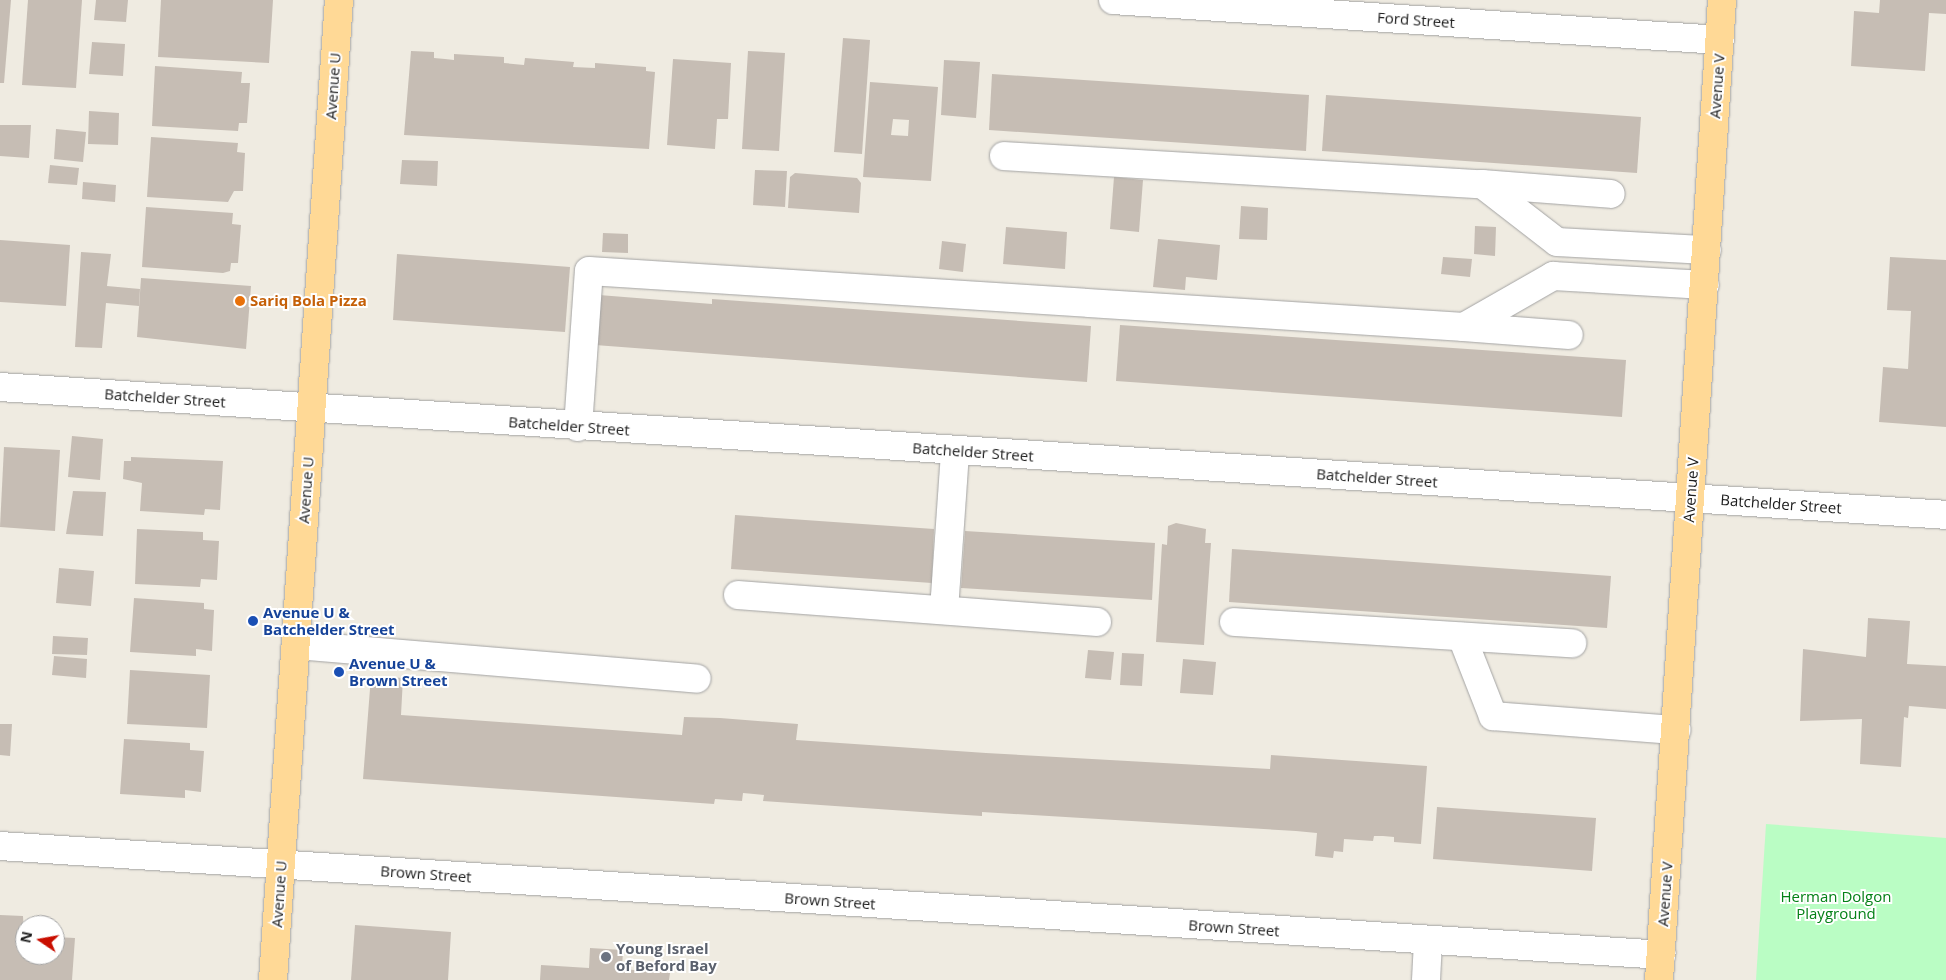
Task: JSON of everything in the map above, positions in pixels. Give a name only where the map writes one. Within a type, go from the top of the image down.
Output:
[{"type":"main road","name":"Avenue U","points":[[273,980],[339,0]]},
{"type":"main road","name":"Avenue V","points":[[1660,967],[1722,0]]},
{"type":"street","name":"Ford Street","points":[[1113,0],[1720,40]]},
{"type":"street","points":[[1004,156],[1482,184],[1611,194]]},
{"type":"street","points":[[1482,184],[1557,242],[1707,250]]},
{"type":"street","points":[[578,426],[589,271],[1568,335]]},
{"type":"street","points":[[1464,327],[1553,276],[1704,285]]},
{"type":"street","name":"Batchelder Street","points":[[0,387],[1946,515]]},
{"type":"street","points":[[944,610],[955,451]]},
{"type":"street","points":[[738,595],[1097,622]]},
{"type":"street","points":[[1234,622],[1572,643]]},
{"type":"street","points":[[1462,637],[1493,716],[1676,730]]},
{"type":"street","points":[[296,645],[698,679]]},
{"type":"street","name":"Brown Street","points":[[0,846],[1428,941],[1660,967]]},
{"type":"street","points":[[1426,980],[1428,941]]},
{"type":"green space","name":"Herman Dolgon Playground","points":[[1766,824],[1946,838],[1946,980],[1756,980]]},
{"type":"building","points":[[0,0],[11,0],[4,83],[0,83]]},
{"type":"building","points":[[28,0],[82,0],[76,88],[22,85]]},
{"type":"building","points":[[96,0],[128,0],[126,22],[94,20]]},
{"type":"building","points":[[161,0],[273,0],[269,63],[158,57]]},
{"type":"building","points":[[1880,0],[1946,0],[1946,14],[1929,13],[1925,71],[1851,66],[1854,11],[1879,13]]},
{"type":"building","points":[[843,38],[870,40],[862,154],[834,152]]},
{"type":"building","points":[[92,42],[125,44],[123,76],[89,74]]},
{"type":"building","points":[[411,51],[434,52],[434,58],[454,60],[454,54],[504,57],[504,63],[524,65],[525,58],[574,62],[573,67],[595,68],[595,63],[646,67],[646,71],[655,72],[649,149],[404,135]]},
{"type":"building","points":[[748,51],[785,53],[779,151],[742,149]]},
{"type":"building","points":[[673,59],[731,63],[728,119],[717,119],[715,149],[667,145]]},
{"type":"building","points":[[944,60],[980,62],[976,118],[941,115]]},
{"type":"building","points":[[155,66],[242,72],[241,83],[250,83],[247,123],[239,123],[238,131],[152,126]]},
{"type":"building","points":[[992,74],[1309,95],[1306,151],[989,130]]},
{"type":"building","points":[[870,82],[938,87],[931,181],[863,177]],"holes":[[[893,119],[909,120],[908,136],[891,135]]]},
{"type":"building","points":[[1326,95],[1641,117],[1637,173],[1322,151]]},
{"type":"building","points":[[89,111],[119,113],[118,145],[88,144]]},
{"type":"building","points":[[0,125],[31,125],[29,158],[0,156]]},
{"type":"building","points":[[56,129],[86,132],[83,162],[54,159]]},
{"type":"building","points":[[151,137],[238,143],[237,152],[245,153],[243,191],[234,191],[228,202],[147,197]]},
{"type":"building","points":[[402,160],[438,161],[437,186],[400,184]]},
{"type":"building","points":[[50,165],[79,168],[77,185],[48,183]]},
{"type":"building","points":[[755,170],[787,171],[785,207],[753,205]]},
{"type":"building","points":[[795,173],[857,178],[861,183],[859,213],[788,208],[790,177]]},
{"type":"building","points":[[1114,177],[1143,180],[1139,232],[1110,229]]},
{"type":"building","points":[[83,182],[116,185],[115,202],[82,199]]},
{"type":"building","points":[[1241,206],[1268,208],[1267,240],[1239,239]]},
{"type":"building","points":[[146,207],[233,213],[232,224],[241,225],[238,263],[231,263],[230,271],[223,273],[142,267]]},
{"type":"building","points":[[1475,226],[1496,227],[1495,256],[1474,254]]},
{"type":"building","points":[[1006,227],[1067,232],[1065,269],[1003,264]]},
{"type":"building","points":[[603,233],[628,234],[628,253],[602,252]]},
{"type":"building","points":[[1158,239],[1220,245],[1217,280],[1186,277],[1185,290],[1153,287]]},
{"type":"building","points":[[0,240],[70,245],[66,306],[0,302]]},
{"type":"building","points":[[942,241],[966,244],[963,272],[939,269]]},
{"type":"building","points":[[81,252],[111,254],[107,286],[140,289],[139,306],[106,303],[102,348],[75,347]]},
{"type":"building","points":[[397,254],[570,267],[565,332],[393,320]]},
{"type":"building","points":[[1443,257],[1472,259],[1470,277],[1441,274]]},
{"type":"building","points":[[1890,257],[1946,260],[1946,427],[1879,422],[1883,367],[1908,369],[1911,311],[1887,310]]},
{"type":"building","points":[[141,278],[251,286],[246,349],[137,337]]},
{"type":"building","points":[[599,295],[712,304],[712,299],[1091,326],[1087,382],[595,345]]},
{"type":"building","points":[[1120,325],[1626,360],[1622,417],[1116,381]]},
{"type":"building","points":[[72,436],[103,439],[100,480],[68,477]]},
{"type":"building","points":[[4,447],[60,450],[55,531],[0,527]]},
{"type":"building","points":[[131,457],[223,461],[220,510],[205,509],[204,515],[140,511],[142,483],[123,479],[124,461],[131,461]]},
{"type":"building","points":[[73,491],[106,492],[103,536],[66,534]]},
{"type":"building","points":[[735,515],[934,529],[932,583],[731,569]]},
{"type":"building","points":[[1176,523],[1206,529],[1205,543],[1211,543],[1204,645],[1156,642],[1162,544],[1167,545],[1168,526]]},
{"type":"building","points":[[137,529],[203,532],[203,540],[219,541],[217,580],[201,579],[200,587],[135,584]]},
{"type":"building","points":[[965,531],[1155,543],[1152,600],[961,588]]},
{"type":"building","points":[[1232,549],[1611,576],[1607,628],[1229,602]]},
{"type":"building","points":[[59,568],[94,571],[91,606],[56,603]]},
{"type":"building","points":[[134,598],[204,603],[204,609],[214,610],[212,651],[196,649],[196,656],[130,652]]},
{"type":"building","points":[[1868,618],[1910,621],[1907,664],[1946,666],[1946,709],[1909,706],[1908,718],[1904,717],[1901,767],[1860,764],[1862,719],[1800,721],[1803,649],[1866,657]]},
{"type":"building","points":[[53,636],[88,638],[87,655],[52,654]]},
{"type":"building","points":[[1088,650],[1114,652],[1111,680],[1085,678]]},
{"type":"building","points":[[1122,653],[1144,654],[1142,686],[1120,685]]},
{"type":"building","points":[[54,656],[87,659],[86,678],[52,675]]},
{"type":"building","points":[[1183,659],[1216,662],[1213,695],[1180,693]]},
{"type":"building","points":[[130,670],[210,675],[207,728],[127,724]]},
{"type":"building","points":[[371,676],[403,678],[401,715],[682,735],[684,717],[720,718],[798,724],[796,740],[986,753],[1270,769],[1271,755],[1427,766],[1421,844],[1394,842],[1394,837],[1383,836],[1374,836],[1373,841],[1344,839],[1343,852],[1334,851],[1333,858],[1315,856],[1317,833],[1296,831],[982,812],[982,816],[950,814],[763,801],[764,795],[743,793],[742,801],[715,799],[714,804],[363,779]]},
{"type":"building","points":[[0,724],[12,724],[10,756],[0,755]]},
{"type":"building","points":[[124,739],[190,743],[190,750],[204,751],[201,792],[185,790],[185,798],[120,794]]},
{"type":"building","points":[[1437,807],[1596,818],[1592,871],[1433,859]]},
{"type":"building","points":[[0,915],[15,916],[15,965],[65,965],[65,938],[75,938],[72,980],[0,980]]},
{"type":"building","points":[[355,925],[451,932],[448,980],[351,980]]},
{"type":"building","name":"Young Israel of Beford Bay","points":[[590,948],[623,950],[622,969],[670,973],[669,980],[540,980],[541,965],[589,968]]},
{"type":"place","name":"Sariq Bola Pizza","points":[[240,301]]},
{"type":"place","name":"Avenue U & Batchelder Street","points":[[253,621]]},
{"type":"place","name":"Avenue U & Brown Street","points":[[339,672]]},
{"type":"place","name":"Young Israel of Beford Bay","points":[[606,957]]}]
